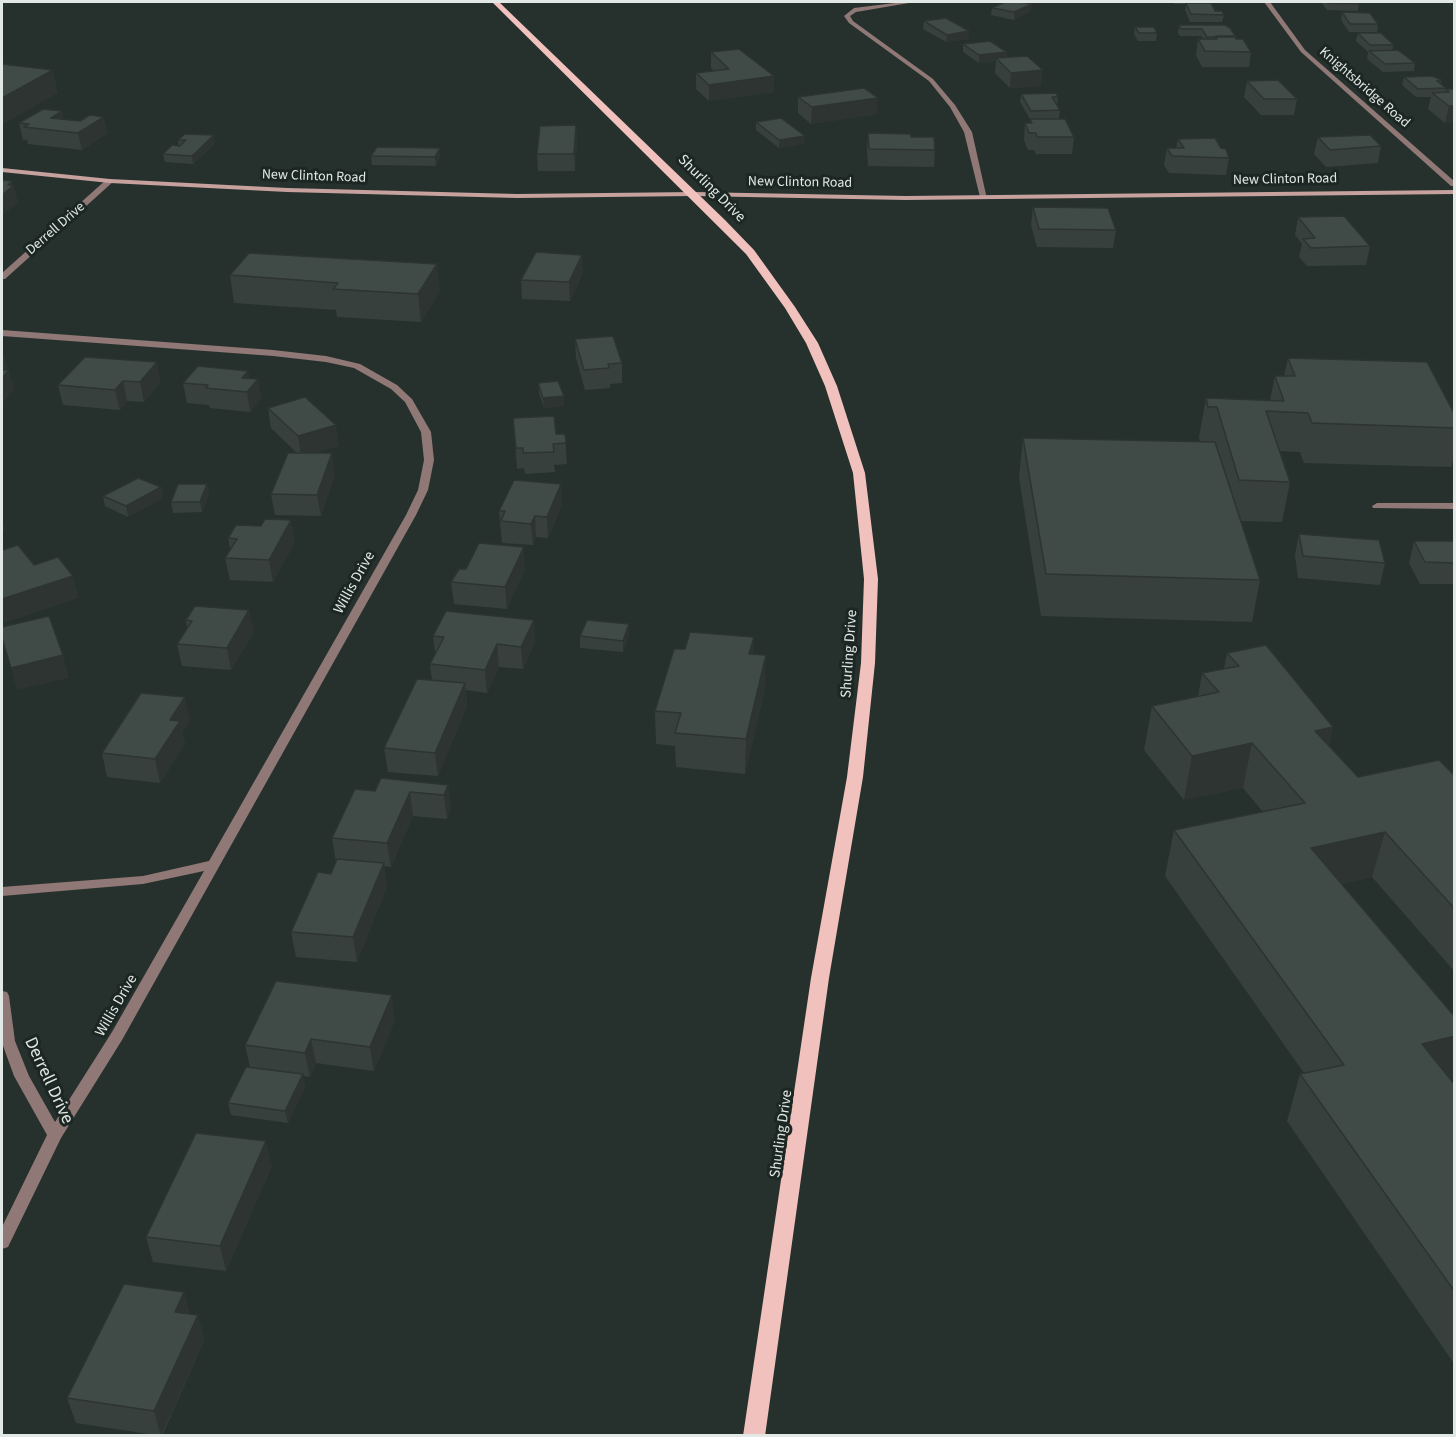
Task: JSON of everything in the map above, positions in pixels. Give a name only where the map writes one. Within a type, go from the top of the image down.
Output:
[{"type":"main road","name":"Shurling Drive","points":[[495,2],[694,194],[750,252],[790,307],[812,343],[831,386],[859,474],[871,579],[868,663],[855,777],[820,978],[754,1436]]},
{"type":"street","points":[[912,2],[854,10],[847,16],[851,22],[931,80],[953,106],[968,132],[984,197]]},
{"type":"street","name":"Knightsbridge Road","points":[[1267,2],[1304,51],[1455,184]]},
{"type":"street","name":"New Clinton Road","points":[[2,170],[110,181],[287,190],[517,196],[694,194],[886,198],[1455,192]]},
{"type":"street","name":"Derrell Drive","points":[[2,277],[110,181]]},
{"type":"street","name":"Willis Drive","points":[[2,333],[273,353],[326,359],[357,366],[394,387],[418,414],[426,432],[429,460],[423,490],[411,515],[117,1036],[55,1135]]},
{"type":"street","points":[[1377,506],[1455,506]]},
{"type":"street","points":[[2,891],[143,880],[214,864]]},
{"type":"street","name":"Derrell Drive","points":[[2,996],[8,1041],[22,1076],[55,1135],[2,1242]]},
{"type":"building","points":[[1005,2],[1032,4],[1014,12],[992,8]]},
{"type":"building","points":[[1358,2],[1359,4],[1329,3]]},
{"type":"building","points":[[1186,3],[1211,3],[1215,11],[1222,11],[1224,15],[1191,14]]},
{"type":"building","points":[[1342,12],[1370,13],[1378,24],[1350,24]]},
{"type":"building","points":[[946,18],[969,31],[947,35],[924,21]]},
{"type":"building","points":[[1179,25],[1225,25],[1236,37],[1207,37],[1202,29],[1181,29]]},
{"type":"building","points":[[1135,27],[1154,27],[1157,33],[1139,33]]},
{"type":"building","points":[[1358,33],[1381,33],[1394,45],[1370,45]]},
{"type":"building","points":[[1216,36],[1235,36],[1236,39],[1243,39],[1251,52],[1205,51],[1198,39],[1217,39]]},
{"type":"building","points":[[990,41],[1007,52],[979,55],[963,44]]},
{"type":"building","points":[[739,49],[774,76],[709,85],[696,73],[729,69],[711,52]]},
{"type":"building","points":[[1398,50],[1415,63],[1385,64],[1369,51]]},
{"type":"building","points":[[1027,56],[1043,70],[1011,73],[996,58]]},
{"type":"building","points":[[2,64],[53,70],[2,98]]},
{"type":"building","points":[[1432,76],[1442,80],[1437,81],[1446,88],[1418,89],[1404,77]]},
{"type":"building","points":[[1278,80],[1297,99],[1264,99],[1247,81]]},
{"type":"building","points":[[864,88],[878,98],[812,107],[798,97]]},
{"type":"building","points":[[1446,89],[1455,89],[1455,106],[1449,106],[1432,93],[1449,92]]},
{"type":"building","points":[[1056,93],[1058,97],[1052,97],[1060,110],[1031,111],[1021,94]]},
{"type":"building","points":[[43,109],[62,111],[51,118],[80,121],[90,115],[104,117],[78,133],[24,127],[29,124],[19,123]]},
{"type":"building","points":[[781,118],[805,136],[779,140],[756,122]]},
{"type":"building","points":[[1030,119],[1065,119],[1074,137],[1037,137],[1036,133],[1029,133],[1025,123],[1032,123]]},
{"type":"building","points":[[576,125],[574,154],[537,154],[540,126]]},
{"type":"building","points":[[868,133],[934,137],[935,150],[869,149]]},
{"type":"building","points":[[185,134],[214,135],[192,156],[163,154],[172,145],[180,146],[186,140],[178,140]]},
{"type":"building","points":[[1370,135],[1381,146],[1330,150],[1318,137]]},
{"type":"building","points":[[1215,138],[1221,148],[1226,149],[1229,158],[1172,156],[1167,148],[1184,148],[1178,139]]},
{"type":"building","points":[[377,147],[440,148],[435,157],[371,156]]},
{"type":"building","points":[[2,180],[12,181],[8,185],[14,185],[2,195]]},
{"type":"building","points":[[1033,207],[1108,208],[1116,230],[1039,229]]},
{"type":"building","points":[[1344,216],[1370,246],[1311,248],[1303,239],[1315,238],[1298,217]]},
{"type":"building","points":[[536,252],[582,255],[569,282],[521,280]]},
{"type":"building","points":[[249,253],[437,264],[418,294],[333,289],[338,283],[230,275]]},
{"type":"building","points":[[613,336],[622,363],[608,364],[609,368],[584,370],[575,339]]},
{"type":"building","points":[[85,357],[157,362],[140,382],[123,381],[115,390],[58,385]]},
{"type":"building","points":[[1288,358],[1427,362],[1455,415],[1455,428],[1312,423],[1308,413],[1266,411],[1290,482],[1239,480],[1217,407],[1208,407],[1206,398],[1284,401],[1275,376],[1295,376]]},
{"type":"building","points":[[198,366],[248,371],[242,378],[258,379],[247,392],[183,383]]},
{"type":"building","points":[[2,370],[9,370],[2,378]]},
{"type":"building","points":[[558,381],[564,396],[543,398],[538,383]]},
{"type":"building","points":[[305,397],[336,425],[298,436],[268,408]]},
{"type":"building","points":[[554,416],[556,434],[565,434],[566,443],[553,444],[554,452],[523,453],[523,448],[516,448],[513,418]]},
{"type":"building","points":[[1023,438],[1215,442],[1260,580],[1046,574]]},
{"type":"building","points":[[288,453],[332,453],[317,495],[271,494]]},
{"type":"building","points":[[138,478],[161,487],[126,506],[103,496]]},
{"type":"building","points":[[514,480],[561,484],[547,517],[535,516],[531,524],[501,521],[505,511],[499,511]]},
{"type":"building","points":[[178,484],[207,484],[200,502],[171,502]]},
{"type":"building","points":[[265,519],[291,520],[269,560],[225,558],[237,539],[228,538],[236,525],[261,526]]},
{"type":"building","points":[[1299,534],[1379,540],[1385,563],[1303,556]]},
{"type":"building","points":[[1414,541],[1455,541],[1455,563],[1425,562]]},
{"type":"building","points":[[479,543],[524,547],[505,587],[451,582],[459,569],[466,569]]},
{"type":"building","points":[[18,545],[34,565],[58,557],[73,576],[2,599],[2,550]]},
{"type":"building","points":[[195,606],[249,610],[227,648],[177,644],[192,621],[186,620]]},
{"type":"building","points":[[446,611],[534,620],[521,647],[497,644],[485,670],[430,664],[444,637],[433,636]]},
{"type":"building","points":[[49,616],[63,655],[11,668],[2,638],[2,627]]},
{"type":"building","points":[[587,620],[629,624],[623,641],[580,636]]},
{"type":"building","points":[[690,632],[754,637],[749,654],[766,655],[746,739],[675,733],[681,713],[655,711],[674,649],[685,649]]},
{"type":"building","points":[[1266,645],[1333,727],[1315,731],[1358,777],[1439,760],[1455,776],[1455,909],[1385,832],[1311,848],[1455,1017],[1455,1036],[1422,1044],[1455,1085],[1455,1292],[1300,1074],[1344,1065],[1174,830],[1305,803],[1252,743],[1192,756],[1152,706],[1219,692],[1202,673],[1239,666],[1227,653]]},
{"type":"building","points":[[417,679],[465,683],[435,753],[384,748]]},
{"type":"building","points":[[141,693],[185,697],[170,720],[180,721],[155,759],[102,753]]},
{"type":"building","points":[[381,778],[448,785],[444,795],[410,792],[387,843],[332,838],[355,789],[375,791]]},
{"type":"building","points":[[337,859],[384,863],[353,937],[291,932],[318,872],[331,874]]},
{"type":"building","points":[[276,981],[392,995],[370,1047],[311,1039],[305,1053],[245,1045]]},
{"type":"building","points":[[246,1067],[303,1074],[285,1111],[228,1103]]},
{"type":"building","points":[[196,1133],[266,1141],[220,1246],[146,1237]]},
{"type":"building","points":[[124,1284],[184,1292],[175,1312],[198,1315],[154,1411],[67,1398]]}]
